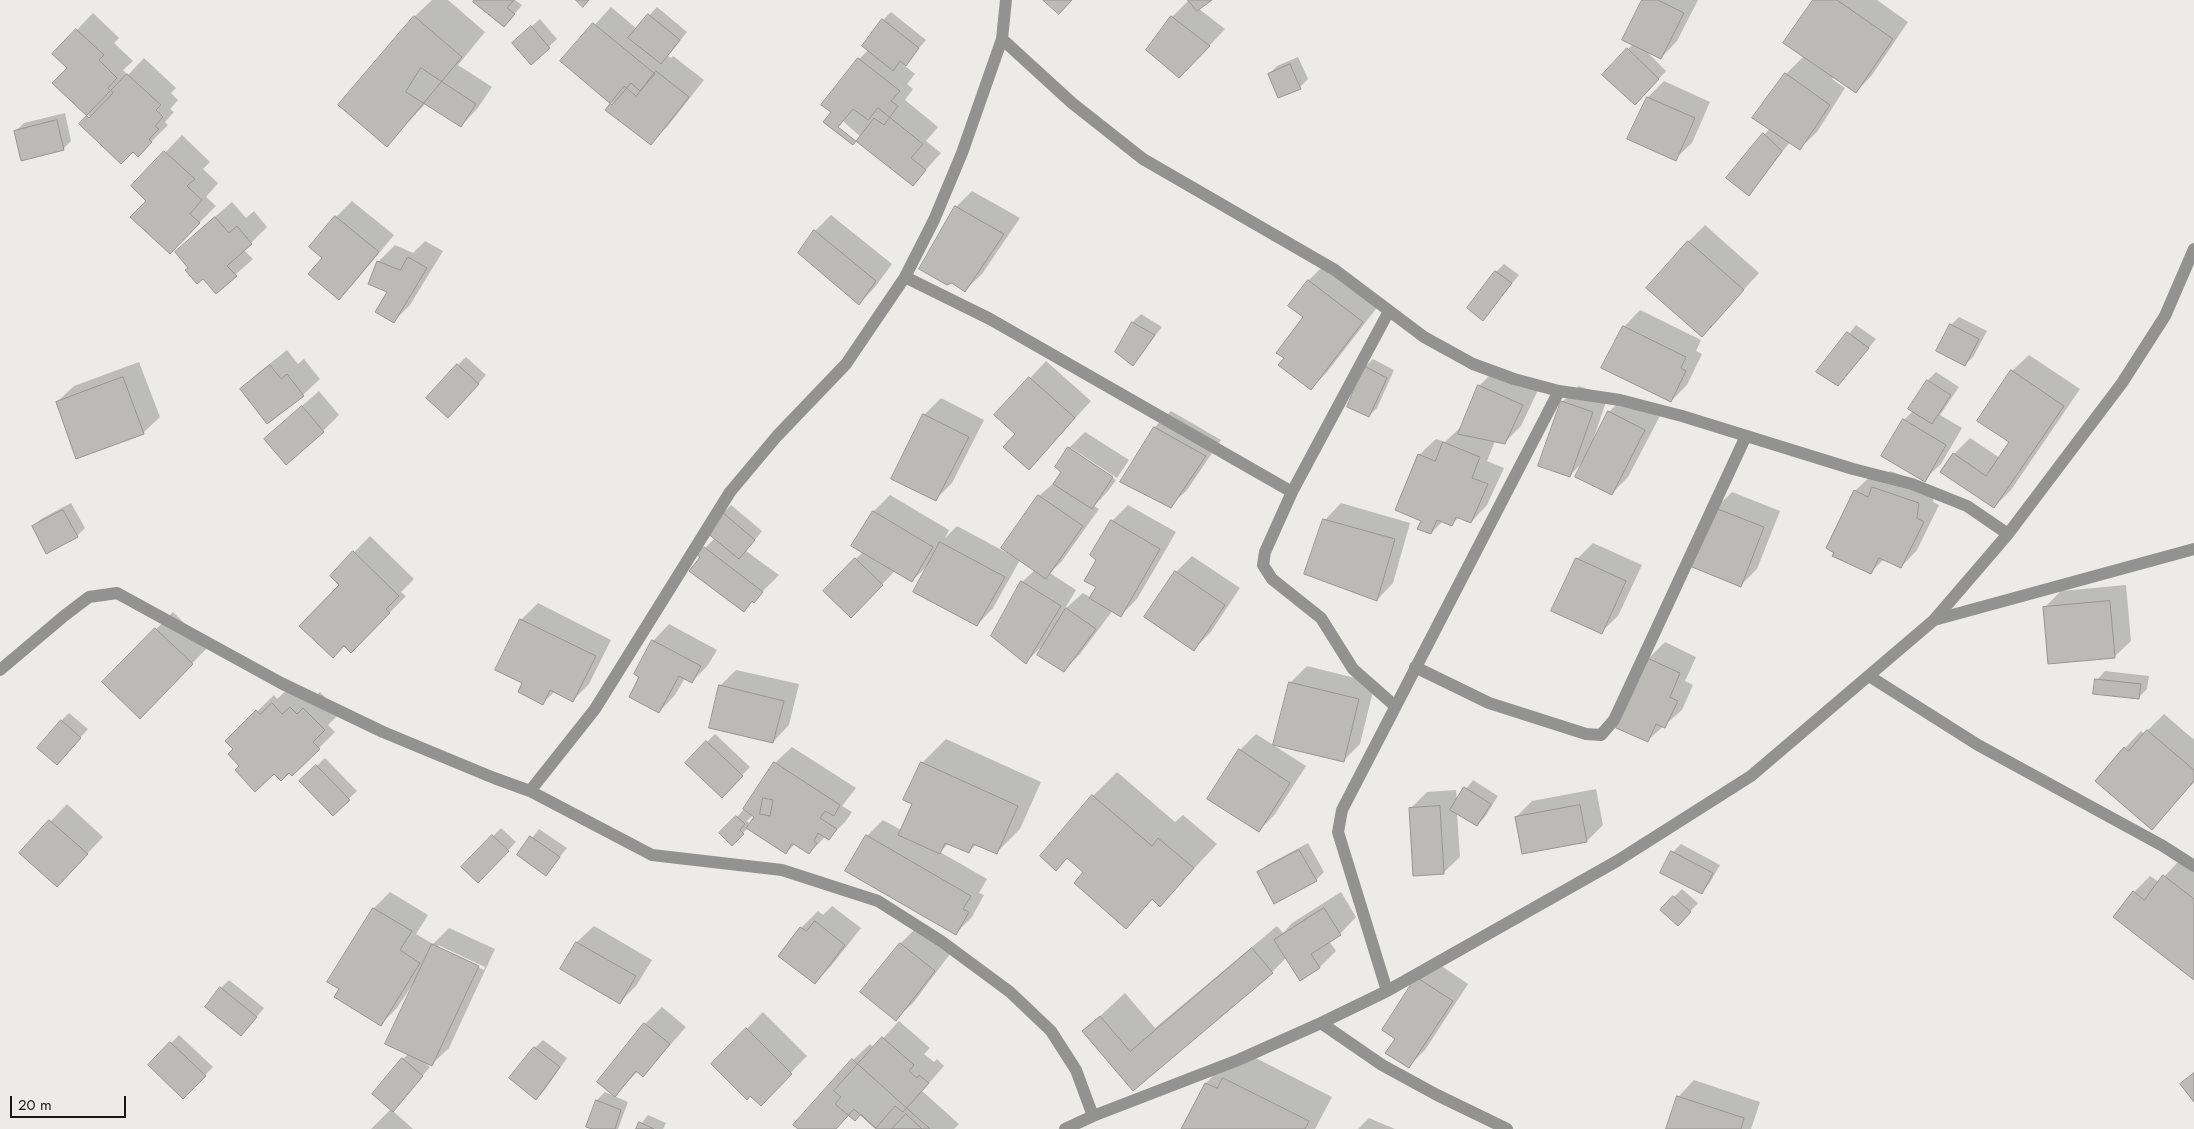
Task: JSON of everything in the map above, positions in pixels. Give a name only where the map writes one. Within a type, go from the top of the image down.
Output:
[{"type":"street","points":[[530,791],[595,709],[730,492],[777,436],[846,364],[906,277],[934,220],[962,153],[1002,39],[1006,0]]},
{"type":"street","points":[[1002,39],[1072,103],[1143,159],[1335,270],[1424,337],[1472,364],[1514,379],[1559,390],[1620,400],[1682,416],[1853,469],[1912,484],[1967,506],[2008,534]]},
{"type":"street","points":[[1075,1128],[1093,1116],[1238,1060],[1387,991],[1617,861],[1751,776],[1934,620],[2008,534],[2122,383],[2165,316],[2194,249]]},
{"type":"street","points":[[906,277],[990,319],[1292,492]]},
{"type":"street","points":[[1389,311],[1292,492],[1265,552],[1262,566],[1272,579],[1321,618],[1353,669],[1395,706]]},
{"type":"street","points":[[1387,991],[1338,832],[1342,810],[1559,390]]},
{"type":"street","points":[[1415,667],[1489,703],[1586,734],[1601,735],[1614,720],[1746,436]]},
{"type":"street","points":[[1934,620],[2194,549]]},
{"type":"street","points":[[0,670],[89,597],[117,593],[282,683],[383,732],[530,791],[652,855],[782,870],[878,901],[940,941],[1010,992],[1051,1031],[1076,1070],[1093,1116]]},
{"type":"street","points":[[1869,676],[1978,745],[2163,846],[2194,866]]},
{"type":"street","points":[[1321,1023],[1382,1065],[1437,1095],[1507,1129]]},
{"type":"building","points":[[474,0],[514,0],[507,8],[515,14],[504,27],[473,2]]},
{"type":"building","points":[[576,0],[589,0],[583,7]]},
{"type":"building","points":[[1043,0],[1072,0],[1059,14]]},
{"type":"building","points":[[1188,0],[1212,0],[1197,11]]},
{"type":"building","points":[[1642,0],[1658,0],[1684,13],[1661,59],[1622,40]]},
{"type":"building","points":[[1813,0],[1837,0],[1893,39],[1856,93],[1783,43]]},
{"type":"building","points":[[648,14],[680,40],[661,64],[628,38]]},
{"type":"building","points":[[414,16],[462,57],[387,147],[338,105]]},
{"type":"building","points":[[1171,16],[1210,46],[1179,78],[1146,50]]},
{"type":"building","points":[[882,19],[919,48],[906,66],[900,61],[893,71],[862,46]]},
{"type":"building","points":[[593,23],[655,74],[640,91],[631,83],[612,105],[560,61]]},
{"type":"building","points":[[531,26],[550,48],[531,65],[512,43]]},
{"type":"building","points":[[76,29],[104,55],[99,60],[117,78],[108,88],[113,93],[89,118],[52,83],[67,68],[52,54]]},
{"type":"building","points":[[1627,48],[1659,79],[1635,105],[1602,75]]},
{"type":"building","points":[[858,58],[900,91],[891,101],[898,106],[884,125],[874,118],[853,145],[823,122],[831,112],[821,105]]},
{"type":"building","points":[[1290,64],[1301,89],[1278,98],[1268,74]]},
{"type":"building","points":[[421,68],[476,104],[461,127],[406,92]]},
{"type":"building","points":[[656,71],[689,97],[651,145],[605,110],[624,86],[636,96]]},
{"type":"building","points":[[1785,73],[1830,105],[1800,150],[1752,118]]},
{"type":"building","points":[[127,74],[161,105],[156,110],[163,117],[155,126],[159,129],[149,139],[152,142],[138,157],[133,152],[121,164],[79,124]]},
{"type":"building","points":[[1647,97],[1695,118],[1676,161],[1627,139]]},
{"type":"building","points":[[878,108],[923,144],[911,158],[926,170],[913,186],[838,127],[853,109],[868,120]]},
{"type":"building","points":[[57,120],[64,150],[21,161],[14,131]]},
{"type":"building","points":[[1763,133],[1782,151],[1749,196],[1726,178]]},
{"type":"building","points":[[164,151],[195,179],[187,186],[202,200],[190,214],[200,223],[170,254],[130,217],[146,201],[131,186]]},
{"type":"building","points":[[955,206],[1004,234],[965,292],[952,283],[947,285],[919,269]]},
{"type":"building","points":[[335,216],[379,252],[339,300],[308,274],[322,258],[309,247]]},
{"type":"building","points":[[215,217],[229,233],[237,226],[252,244],[227,266],[237,276],[216,294],[203,279],[197,284],[185,270],[188,268],[175,252]]},
{"type":"building","points":[[814,230],[876,281],[859,305],[798,253]]},
{"type":"building","points":[[1688,241],[1744,290],[1702,337],[1646,288]]},
{"type":"building","points":[[408,257],[427,268],[394,323],[375,312],[387,292],[368,284],[377,261],[400,270]]},
{"type":"building","points":[[1495,271],[1512,283],[1483,321],[1467,308]]},
{"type":"building","points":[[1308,280],[1363,322],[1311,390],[1278,365],[1284,358],[1276,353],[1303,317],[1288,306]]},
{"type":"building","points":[[1132,322],[1155,335],[1133,366],[1115,352]]},
{"type":"building","points":[[1950,324],[1979,339],[1965,366],[1936,351]]},
{"type":"building","points":[[1623,326],[1686,357],[1681,368],[1686,371],[1671,402],[1601,368]]},
{"type":"building","points":[[1847,332],[1869,348],[1838,386],[1816,372]]},
{"type":"building","points":[[457,364],[479,384],[448,418],[426,398]]},
{"type":"building","points":[[270,365],[281,379],[287,374],[304,396],[267,424],[240,389]]},
{"type":"building","points":[[1364,366],[1387,378],[1369,417],[1347,407]]},
{"type":"building","points":[[2011,370],[2064,406],[1994,508],[1940,472],[1953,453],[1986,476],[2009,442],[1977,421]]},
{"type":"building","points":[[123,377],[144,434],[76,459],[56,402]]},
{"type":"building","points":[[1029,377],[1075,418],[1029,470],[1003,447],[1015,434],[994,415]]},
{"type":"building","points":[[1927,380],[1951,395],[1932,424],[1908,409]]},
{"type":"building","points":[[1478,385],[1523,405],[1505,444],[1458,434]]},
{"type":"building","points":[[1561,401],[1593,412],[1570,477],[1538,466]]},
{"type":"building","points":[[302,406],[324,432],[286,465],[264,439]]},
{"type":"building","points":[[1608,411],[1645,430],[1612,495],[1575,477]]},
{"type":"building","points":[[923,414],[969,437],[936,501],[891,479]]},
{"type":"building","points":[[1903,419],[1946,445],[1925,482],[1881,456]]},
{"type":"building","points":[[1154,427],[1206,456],[1171,508],[1120,482]]},
{"type":"building","points":[[1443,442],[1480,457],[1472,478],[1488,484],[1471,523],[1456,517],[1452,526],[1437,520],[1431,534],[1417,529],[1421,521],[1395,510],[1418,454],[1435,461]]},
{"type":"building","points":[[1068,447],[1113,477],[1092,509],[1053,484],[1061,472],[1055,467]]},
{"type":"building","points":[[1872,487],[1919,503],[1917,518],[1924,522],[1901,568],[1879,558],[1871,574],[1832,556],[1834,553],[1826,548],[1854,490],[1868,497]]},
{"type":"building","points":[[1038,495],[1083,526],[1046,579],[1001,548]]},
{"type":"building","points":[[1715,508],[1764,527],[1741,587],[1692,567]]},
{"type":"building","points":[[63,510],[78,537],[46,554],[32,526]]},
{"type":"building","points":[[873,511],[933,547],[912,582],[851,546]]},
{"type":"building","points":[[722,512],[755,540],[739,559],[706,532]]},
{"type":"building","points":[[1323,519],[1395,539],[1377,601],[1304,574]]},
{"type":"building","points":[[1111,520],[1160,549],[1121,617],[1089,598],[1096,587],[1084,581],[1096,560],[1090,555]]},
{"type":"building","points":[[940,542],[1005,577],[977,626],[913,592]]},
{"type":"building","points":[[704,547],[763,592],[754,603],[752,601],[744,612],[689,571],[700,557],[697,555]]},
{"type":"building","points":[[353,551],[399,596],[386,609],[390,613],[351,653],[344,646],[333,658],[299,626],[339,585],[330,576]]},
{"type":"building","points":[[855,558],[883,585],[851,618],[823,591]]},
{"type":"building","points":[[1576,558],[1626,581],[1602,634],[1551,611]]},
{"type":"building","points":[[1175,571],[1225,605],[1194,651],[1144,617]]},
{"type":"building","points":[[1021,581],[1061,606],[1026,664],[991,636]]},
{"type":"building","points":[[2110,601],[2115,658],[2048,664],[2043,607]]},
{"type":"building","points":[[1066,608],[1096,629],[1064,672],[1037,655]]},
{"type":"building","points":[[520,619],[596,656],[573,702],[550,690],[543,705],[518,692],[522,683],[495,670]]},
{"type":"building","points":[[155,628],[193,664],[140,719],[102,682]]},
{"type":"building","points":[[652,640],[701,666],[692,683],[679,676],[659,713],[629,697],[639,677],[634,674]]},
{"type":"building","points":[[1647,658],[1680,673],[1670,697],[1678,701],[1665,728],[1656,724],[1648,742],[1616,728]]},
{"type":"building","points":[[2095,679],[2141,684],[2139,699],[2093,694]]},
{"type":"building","points":[[1289,682],[1359,699],[1344,762],[1273,745]]},
{"type":"building","points":[[719,685],[784,701],[773,743],[709,728]]},
{"type":"building","points":[[272,703],[282,714],[290,707],[297,714],[303,708],[325,730],[313,742],[320,749],[292,776],[289,773],[281,781],[274,774],[255,792],[235,770],[239,766],[228,754],[233,749],[225,741],[256,710],[260,714]]},
{"type":"building","points":[[61,720],[81,738],[57,765],[37,748]]},
{"type":"building","points":[[2147,730],[2194,770],[2194,781],[2152,830],[2095,781],[2124,747],[2128,751]]},
{"type":"building","points":[[706,741],[743,776],[722,798],[685,763]]},
{"type":"building","points":[[1239,749],[1290,783],[1259,832],[1207,799]]},
{"type":"building","points":[[774,762],[840,805],[834,816],[825,811],[820,818],[837,829],[829,840],[818,833],[814,841],[817,843],[809,854],[792,843],[786,854],[746,828],[754,817],[743,809]],"holes":[[[763,798],[773,800],[770,816],[760,814]]]},
{"type":"building","points":[[921,762],[1018,806],[997,854],[973,844],[969,853],[945,843],[940,854],[898,835],[912,804],[903,800]]},
{"type":"building","points":[[316,765],[350,800],[333,816],[299,781]]},
{"type":"building","points":[[1464,787],[1491,804],[1477,826],[1450,810]]},
{"type":"building","points":[[1092,795],[1152,846],[1158,838],[1194,868],[1160,907],[1152,899],[1126,929],[1074,883],[1083,872],[1067,858],[1056,871],[1040,856]]},
{"type":"building","points":[[1580,805],[1587,842],[1522,854],[1515,817]]},
{"type":"building","points":[[1440,806],[1444,874],[1413,876],[1409,808]]},
{"type":"building","points":[[736,816],[745,824],[740,830],[744,834],[732,846],[719,833]]},
{"type":"building","points":[[49,820],[88,854],[57,887],[19,853]]},
{"type":"building","points":[[492,835],[509,851],[478,883],[461,867]]},
{"type":"building","points":[[866,835],[971,896],[963,909],[969,912],[956,935],[845,871]]},
{"type":"building","points":[[530,836],[560,857],[546,876],[517,855]]},
{"type":"building","points":[[1299,850],[1317,881],[1274,904],[1257,872]]},
{"type":"building","points":[[1671,851],[1713,873],[1702,894],[1660,873]]},
{"type":"building","points":[[2163,875],[2194,899],[2194,980],[2113,917],[2133,891],[2144,900]]},
{"type":"building","points":[[1673,896],[1691,912],[1678,926],[1660,910]]},
{"type":"building","points":[[373,908],[412,931],[400,950],[420,963],[381,1026],[334,997],[339,989],[327,982]]},
{"type":"building","points":[[1324,908],[1341,935],[1311,954],[1320,968],[1300,981],[1274,940]]},
{"type":"building","points":[[815,921],[845,945],[815,984],[778,956],[800,927],[806,931]]},
{"type":"building","points":[[576,942],[636,976],[620,1004],[560,969]]},
{"type":"building","points":[[900,943],[935,971],[896,1021],[860,992]]},
{"type":"building","points":[[432,944],[479,966],[432,1066],[385,1044]]},
{"type":"building","points":[[1252,948],[1273,973],[1133,1091],[1082,1031],[1100,1016],[1130,1051]]},
{"type":"building","points":[[1416,977],[1453,1001],[1409,1068],[1385,1053],[1395,1039],[1382,1030]]},
{"type":"building","points":[[220,987],[257,1017],[241,1036],[205,1007]]},
{"type":"building","points":[[644,1023],[670,1044],[643,1077],[636,1071],[615,1097],[597,1082]]},
{"type":"building","points":[[746,1028],[792,1074],[761,1106],[750,1096],[747,1100],[711,1064]]},
{"type":"building","points":[[882,1037],[914,1065],[909,1071],[917,1078],[919,1075],[929,1083],[903,1112],[895,1106],[876,1128],[861,1114],[855,1121],[835,1104],[841,1097],[834,1091]]},
{"type":"building","points":[[170,1042],[206,1076],[183,1099],[148,1065]]},
{"type":"building","points":[[534,1047],[560,1067],[536,1100],[509,1078]]},
{"type":"building","points":[[402,1058],[423,1076],[393,1112],[372,1094]]},
{"type":"building","points":[[852,1059],[930,1129],[876,1129],[854,1109],[836,1129],[798,1129],[793,1125]]},
{"type":"building","points":[[2194,1073],[2194,1102],[2180,1084]]},
{"type":"building","points":[[1223,1078],[1309,1121],[1305,1129],[1181,1129],[1205,1083],[1217,1088]]},
{"type":"building","points":[[1677,1096],[1744,1118],[1741,1129],[1666,1129]]},
{"type":"building","points":[[596,1100],[621,1110],[615,1129],[592,1129],[586,1127]]},
{"type":"building","points":[[906,1114],[922,1129],[892,1129]]},
{"type":"building","points":[[639,1122],[654,1129],[636,1129]]}]
